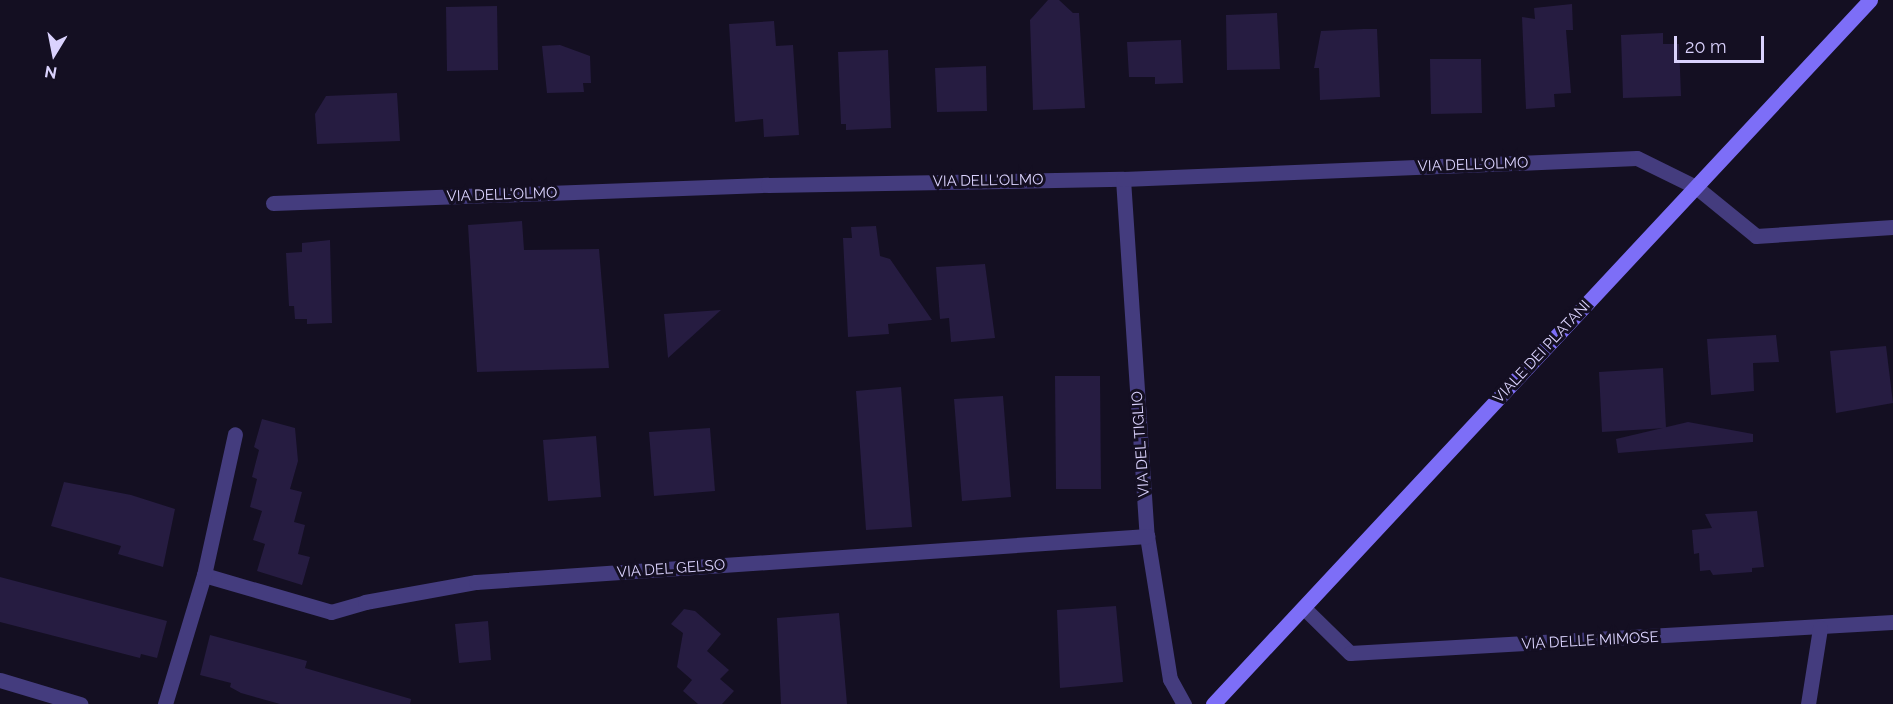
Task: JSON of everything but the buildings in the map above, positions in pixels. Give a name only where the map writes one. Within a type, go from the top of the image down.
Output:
[{"type":"main road","name":"VIALE DEI PLATANI","points":[[1213,704],[1305,609],[1870,0]]},
{"type":"street","name":"VIA DELL'OLMO","points":[[273,203],[768,185],[1124,179],[1637,158],[1696,188],[1756,236],[1893,227]]},
{"type":"street","name":"VIA DEL TIGLIO","points":[[1124,179],[1147,536],[1170,679],[1184,704]]},
{"type":"street","points":[[165,704],[204,575],[235,434]]},
{"type":"street","name":"VIA DEL GELSO","points":[[204,575],[330,612],[365,602],[476,582],[1147,536]]},
{"type":"street","name":"VIA DELLE MIMOSE","points":[[1305,609],[1350,653],[1820,628],[1893,622]]},
{"type":"street","points":[[1808,704],[1820,628]]},
{"type":"street","points":[[0,680],[80,704]]}]
